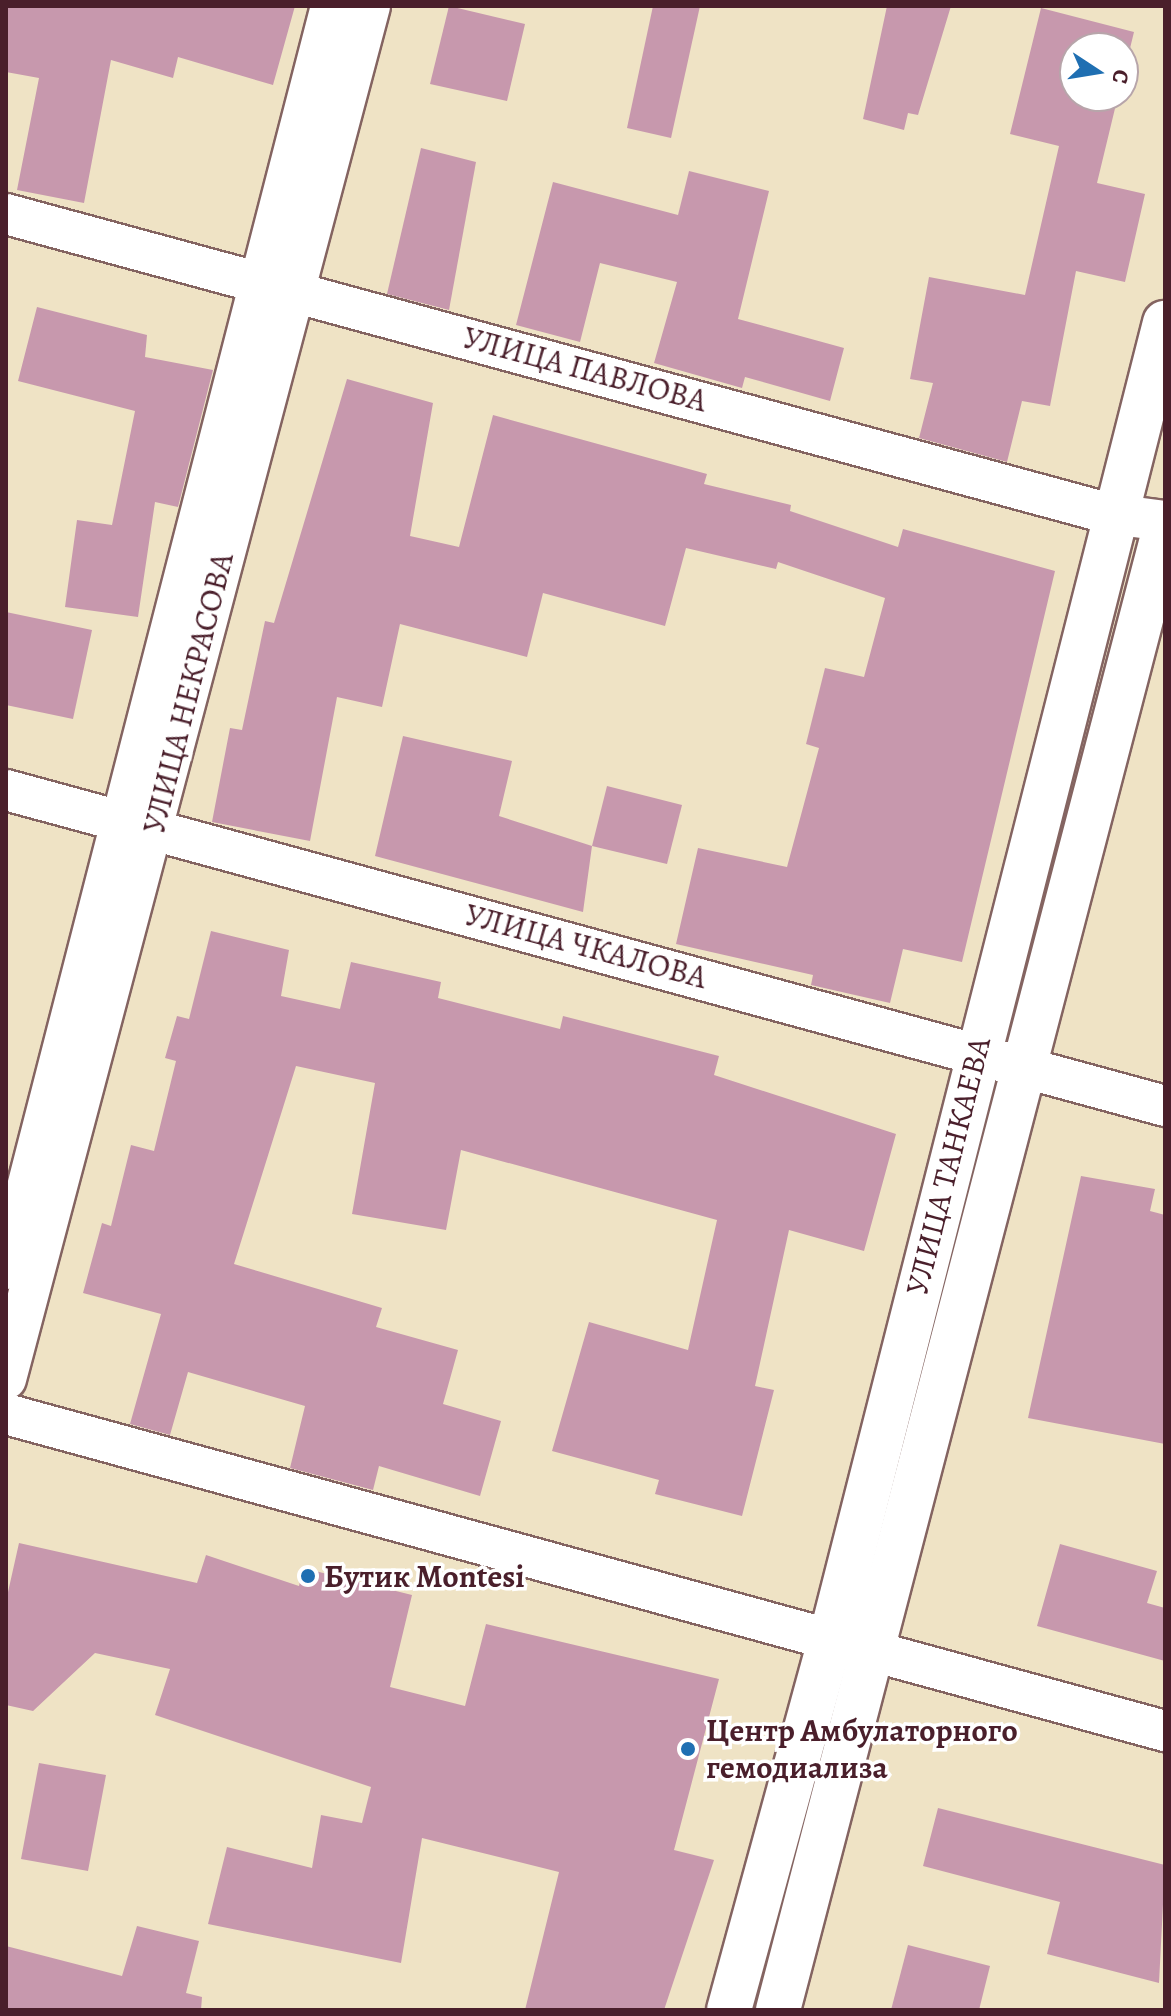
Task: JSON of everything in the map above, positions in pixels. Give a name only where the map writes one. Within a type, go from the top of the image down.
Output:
[{"type":"main road","name":"УЛИЦА ТАНКАЕВА","points":[[729,2010],[831,1638],[1111,514],[1165,323]]},
{"type":"main road","name":"УЛИЦА ТАНКАЕВА","points":[[778,2010],[876,1656],[1023,1069],[1165,524]]},
{"type":"street","name":"УЛИЦА НЕКРАСОВА","points":[[6,1379],[138,825],[274,284],[331,6]]},
{"type":"street","name":"УЛИЦА НЕКРАСОВА","points":[[274,284],[370,6]]},
{"type":"street","name":"УЛИЦА ПАВЛОВА","points":[[6,214],[274,284],[1111,514],[1165,524]]},
{"type":"street","name":"УЛИЦА ЧКАЛОВА","points":[[6,790],[1165,1106]]},
{"type":"street","name":"УЛИЦА НЕКРАСОВА","points":[[6,1269],[138,825]]},
{"type":"street","points":[[6,1414],[831,1638],[876,1656],[1165,1731]]},
{"type":"building","points":[[6,6],[295,6],[273,85],[178,57],[173,78],[111,60],[84,203],[17,190],[39,78],[6,72]]},
{"type":"building","points":[[449,6],[525,24],[507,101],[430,84]]},
{"type":"building","points":[[653,6],[700,6],[671,138],[627,128]]},
{"type":"building","points":[[887,6],[951,6],[918,115],[908,113],[904,130],[863,119]]},
{"type":"building","points":[[1041,8],[1134,32],[1059,32],[1059,112],[1114,112],[1097,183],[1145,194],[1125,282],[1076,271],[1050,406],[1022,401],[1007,462],[919,438],[933,383],[910,379],[929,277],[1025,295],[1059,146],[1010,134]]},
{"type":"building","points":[[421,148],[476,162],[449,310],[387,294]]},
{"type":"building","points":[[689,171],[769,191],[738,319],[844,348],[830,401],[745,377],[742,388],[654,363],[677,282],[600,263],[580,342],[516,325],[553,182],[678,215]]},
{"type":"building","points":[[37,307],[147,335],[145,357],[213,370],[178,507],[155,502],[138,617],[65,607],[77,520],[112,525],[135,411],[18,381]]},
{"type":"building","points":[[347,379],[433,403],[410,536],[459,547],[493,415],[707,474],[704,484],[791,505],[790,511],[898,547],[903,529],[1055,571],[962,962],[903,949],[890,1003],[811,985],[813,975],[676,944],[698,848],[787,867],[819,748],[806,744],[825,668],[864,677],[885,598],[778,562],[776,569],[686,548],[665,626],[543,593],[527,657],[400,624],[382,707],[337,697],[310,841],[212,822],[230,728],[242,730],[265,621],[274,623]]},
{"type":"building","points":[[6,612],[92,630],[73,719],[6,705]]},
{"type":"building","points":[[403,736],[512,761],[499,816],[592,846],[583,912],[375,856]]},
{"type":"building","points":[[607,786],[682,805],[667,864],[592,846]]},
{"type":"building","points":[[211,931],[289,950],[281,996],[340,1009],[351,962],[441,982],[438,998],[560,1029],[563,1016],[719,1056],[714,1075],[896,1134],[864,1251],[789,1230],[755,1386],[774,1390],[742,1516],[655,1494],[659,1480],[552,1451],[589,1322],[688,1350],[717,1220],[461,1150],[446,1230],[352,1214],[375,1083],[296,1066],[234,1264],[382,1308],[376,1327],[458,1350],[443,1404],[501,1421],[480,1496],[379,1466],[373,1490],[290,1468],[305,1406],[188,1372],[170,1435],[130,1424],[161,1314],[83,1293],[102,1223],[111,1226],[131,1145],[154,1151],[176,1061],[165,1058],[177,1016],[189,1019]]},
{"type":"building","points":[[1081,1176],[1155,1189],[1150,1211],[1165,1215],[1165,1444],[1028,1418]]},
{"type":"building","points":[[19,1543],[197,1583],[206,1555],[299,1586],[303,1568],[412,1595],[390,1687],[465,1706],[486,1624],[719,1679],[674,1850],[714,1860],[664,2010],[525,2010],[559,1872],[422,1838],[401,1963],[208,1924],[227,1847],[312,1868],[321,1815],[362,1823],[371,1787],[155,1715],[170,1669],[95,1653],[33,1711],[6,1705],[6,1601]]},
{"type":"building","points":[[1060,1544],[1157,1571],[1147,1603],[1165,1608],[1165,1661],[1037,1626]]},
{"type":"building","points":[[39,1763],[106,1775],[88,1871],[21,1859]]},
{"type":"building","points":[[938,1808],[1165,1865],[1159,1983],[1047,1954],[1060,1902],[923,1866]]},
{"type":"building","points":[[137,1926],[199,1941],[186,1993],[202,1997],[201,2010],[6,2010],[6,1946],[122,1976]]},
{"type":"building","points":[[908,1945],[990,1966],[979,2010],[891,2010]]},
{"type":"place","name":"Бутик Montesi","points":[[308,1576]]},
{"type":"place","name":"Центр Амбулаторного гемодиализа","points":[[688,1749]]}]
